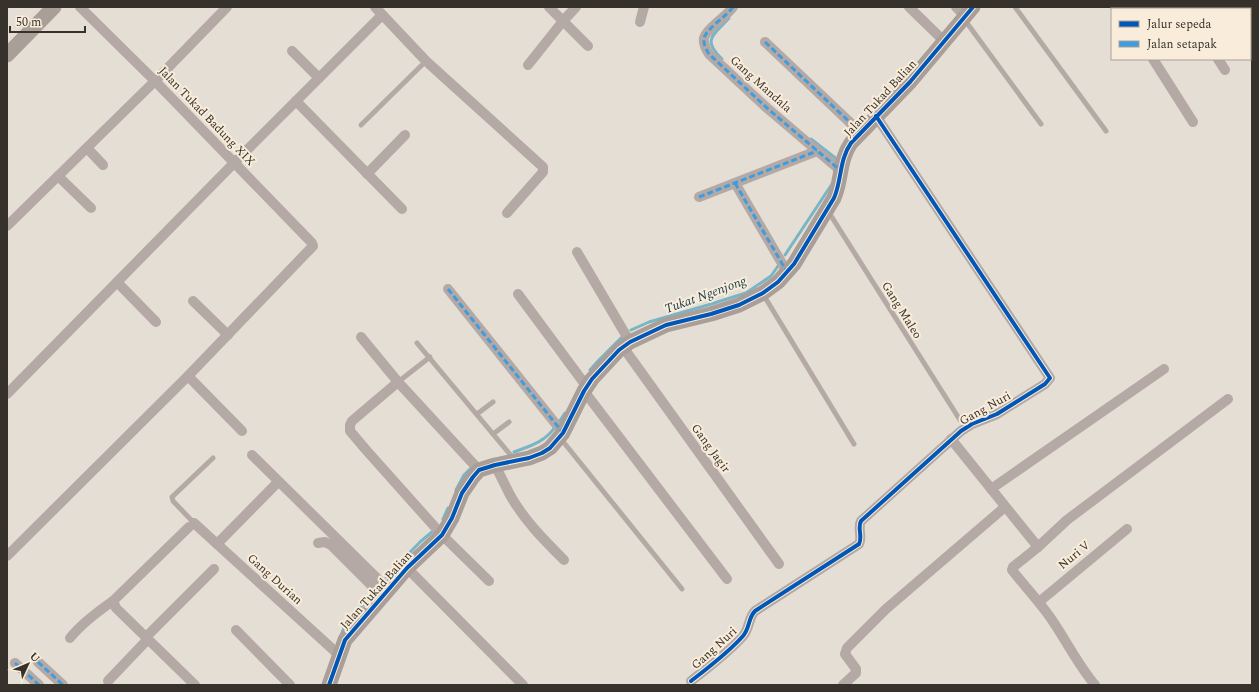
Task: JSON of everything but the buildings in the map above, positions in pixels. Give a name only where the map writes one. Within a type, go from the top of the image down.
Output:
[{"type":"street","points":[[7,55],[54,7]]},
{"type":"street","name":"Jalan Tukad Badung XIX","points":[[80,7],[156,80],[314,245],[228,335]]},
{"type":"street","points":[[7,226],[156,80],[227,7]]},
{"type":"street","points":[[375,7],[426,61],[543,167],[544,172],[507,213]]},
{"type":"street","points":[[549,7],[588,46]]},
{"type":"street","points":[[528,65],[576,7]]},
{"type":"street","points":[[640,22],[644,7]]},
{"type":"street","points":[[909,7],[944,41]]},
{"type":"street","name":"Gang Mandala","points":[[733,8],[708,32],[704,38],[704,44],[707,50],[715,61],[766,108],[841,171]]},
{"type":"street","name":"Jalan Tukad Balian","points":[[328,685],[345,640],[407,568],[442,535],[452,518],[462,493],[479,470],[542,454],[562,435],[585,389],[624,346],[647,333],[666,325],[727,309],[763,293],[778,282],[804,250],[838,189],[842,160],[846,150],[860,132],[910,82],[944,41],[964,12]]},
{"type":"street","points":[[7,394],[382,15]]},
{"type":"street","points":[[766,42],[860,132]]},
{"type":"street","points":[[292,52],[319,78]]},
{"type":"street","points":[[1154,60],[1193,122]]},
{"type":"street","points":[[1219,60],[1225,70]]},
{"type":"street","points":[[296,101],[402,209]]},
{"type":"street","name":"Gang Nuri","points":[[691,681],[744,635],[748,627],[750,617],[755,611],[859,544],[861,540],[859,525],[861,521],[951,439],[972,424],[997,414],[1049,381],[1050,377],[876,116]]},
{"type":"street","points":[[367,174],[405,135]]},
{"type":"street","points":[[87,148],[103,165]]},
{"type":"street","points":[[699,197],[817,151]]},
{"type":"street","points":[[58,176],[91,208]]},
{"type":"street","points":[[735,183],[787,272]]},
{"type":"street","points":[[577,252],[624,346]]},
{"type":"street","points":[[117,282],[156,322]]},
{"type":"street","points":[[448,289],[562,435]]},
{"type":"street","points":[[518,294],[585,389],[727,579]]},
{"type":"street","points":[[7,556],[228,335],[193,301]]},
{"type":"street","points":[[361,337],[398,382],[479,470]]},
{"type":"street","name":"Gang Jagir","points":[[624,346],[706,471]]},
{"type":"street","name":"Gang Jagir","points":[[624,346],[779,564]]},
{"type":"street","points":[[991,489],[1164,369]]},
{"type":"street","points":[[188,376],[242,431]]},
{"type":"street","points":[[398,382],[352,421],[349,428],[367,451],[442,535],[489,581]]},
{"type":"street","points":[[1095,685],[1079,664],[1054,622],[1012,570],[1013,567],[1067,520],[1228,399]]},
{"type":"street","points":[[951,439],[1038,546]]},
{"type":"street","points":[[252,455],[385,592]]},
{"type":"street","points":[[494,465],[511,496],[527,519],[542,538],[564,560]]},
{"type":"street","points":[[217,544],[278,482]]},
{"type":"street","points":[[843,685],[855,674],[856,671],[845,654],[846,648],[886,609],[1005,507]]},
{"type":"street","points":[[70,638],[97,611],[113,601],[191,525]]},
{"type":"street","name":"Gang Durian","points":[[191,525],[217,544],[339,655]]},
{"type":"street","name":"Nuri V","points":[[1039,602],[1127,529]]},
{"type":"street","points":[[318,543],[326,542],[331,545],[385,592]]},
{"type":"street","points":[[407,568],[523,685]]},
{"type":"street","points":[[108,681],[147,638],[214,569]]},
{"type":"street","points":[[113,601],[116,608],[195,685]]},
{"type":"street","points":[[236,630],[290,685]]},
{"type":"street","points":[[38,662],[63,685]]},
{"type":"street","points":[[15,663],[39,685]]},
{"type":"lane","points":[[1015,7],[1106,131]]},
{"type":"lane","points":[[964,12],[1041,124]]},
{"type":"lane","points":[[362,125],[426,61]]},
{"type":"lane","name":"Gang Maleo","points":[[827,210],[960,420]]},
{"type":"lane","points":[[763,293],[854,444]]},
{"type":"lane","points":[[417,343],[515,461]]},
{"type":"lane","points":[[398,382],[430,357]]},
{"type":"lane","points":[[476,414],[493,402]]},
{"type":"lane","points":[[493,434],[509,422]]},
{"type":"lane","points":[[562,435],[682,589]]},
{"type":"lane","points":[[191,525],[172,497],[213,458]]},
{"type":"waterway","points":[[722,59],[712,47],[711,42],[712,37],[729,18]]},
{"type":"waterway","points":[[811,139],[838,160]]},
{"type":"waterway","name":"Tukat Ngenjong","points":[[785,255],[832,184]]},
{"type":"waterway","name":"Tukat Ngenjong","points":[[631,330],[649,322],[746,293],[771,276],[778,266]]},
{"type":"waterway","name":"Tukat Ngenjong","points":[[590,370],[622,337]]},
{"type":"waterway","name":"Tukat Ngenjong","points":[[559,422],[565,413]]},
{"type":"waterway","name":"Tukat Ngenjong","points":[[514,452],[542,440],[555,427]]},
{"type":"waterway","name":"Tukat Ngenjong","points":[[456,490],[464,475],[471,468]]},
{"type":"waterway","name":"Tukat Ngenjong","points":[[443,519],[448,508]]},
{"type":"waterway","name":"Tukat Ngenjong","points":[[386,577],[420,542],[432,532]]},
{"type":"waterway","name":"Tukat Ngenjong","points":[[341,635],[344,628],[368,598]]},
{"type":"marked path","points":[[733,7],[706,34],[704,42],[709,54],[767,108],[841,171]]},
{"type":"marked path","points":[[765,42],[860,132]]},
{"type":"marked path","points":[[699,197],[817,151]]},
{"type":"marked path","points":[[735,183],[787,272]]},
{"type":"marked path","points":[[448,289],[563,433]]},
{"type":"marked path","points":[[38,662],[63,685]]},
{"type":"marked path","points":[[15,663],[39,685]]},
{"type":"cycle path","points":[[329,685],[345,640],[407,568],[442,535],[452,518],[462,493],[479,470],[529,458],[550,448],[563,433],[584,391],[592,379],[619,350],[630,342],[666,325],[711,314],[739,305],[763,293],[778,282],[794,264],[834,198],[837,191],[844,156],[851,143],[910,82],[973,7]]},
{"type":"cycle path","points":[[691,681],[725,654],[743,636],[755,611],[859,544],[861,521],[961,431],[972,424],[997,414],[1045,384],[1050,378],[876,116]]}]
